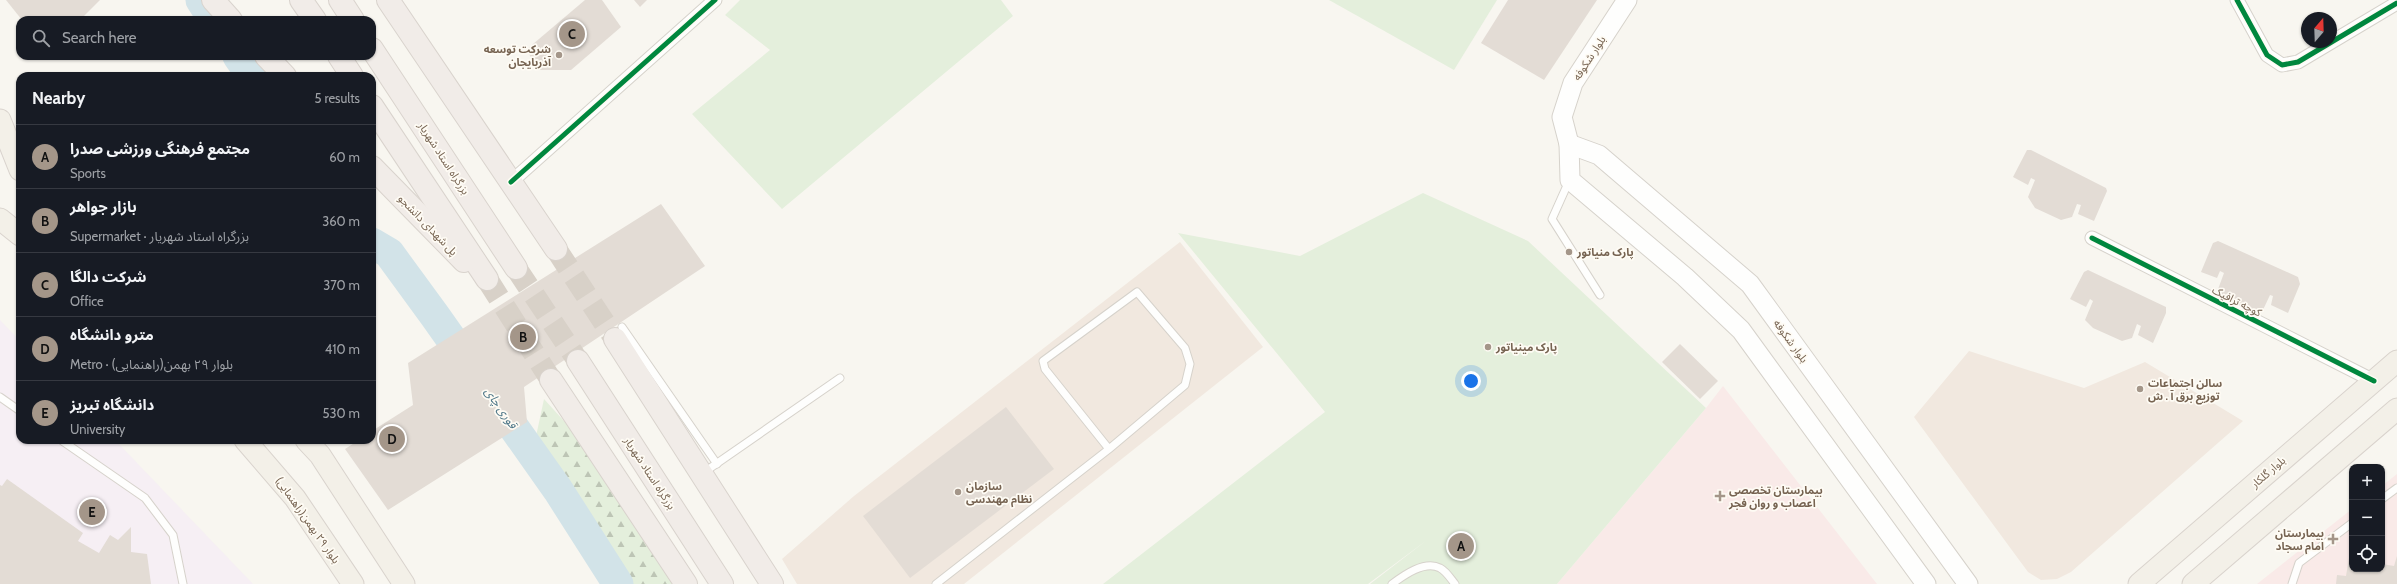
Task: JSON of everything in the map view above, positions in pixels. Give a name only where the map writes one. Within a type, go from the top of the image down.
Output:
[{"type":"highway","points":[[213,0],[227,16]]},
{"type":"highway","points":[[301,0],[311,16]]},
{"type":"highway","points":[[340,0],[350,16]]},
{"type":"highway","points":[[388,0],[556,249]]},
{"type":"highway","name":"بزرگراه استاد شهریار","points":[[376,55],[516,268]]},
{"type":"highway","points":[[270,60],[281,72]]},
{"type":"highway","points":[[341,60],[349,72]]},
{"type":"highway","name":"پل شهدای دانشجو","points":[[376,112],[487,279],[458,256],[376,171]]},
{"type":"highway","points":[[618,333],[709,469],[772,584]]},
{"type":"highway","name":"بزرگراه استاد شهریار","points":[[578,361],[722,584]]},
{"type":"highway","points":[[551,380],[686,584]]},
{"type":"main road","name":"بلوار شکوفه","points":[[1570,179],[1569,144],[1562,117],[1572,83],[1627,0]]},
{"type":"main road","points":[[0,120],[16,160]]},
{"type":"main road","name":"بلوار شکوفه","points":[[1569,144],[1599,155],[1750,284],[1968,584]]},
{"type":"main road","points":[[0,161],[16,175]]},
{"type":"main road","points":[[1570,179],[1685,277],[1741,330],[1926,584]]},
{"type":"main road","points":[[0,219],[16,232]]},
{"type":"main road","name":"بلوار گلکار","points":[[2139,584],[2397,361]]},
{"type":"main road","points":[[2193,584],[2397,408]]},
{"type":"main road","name":"بلوار ٢٩ بهمن(راهنمایی)","points":[[248,444],[295,498],[352,584]]},
{"type":"main road","points":[[310,444],[320,455],[404,584]]},
{"type":"street","points":[[511,182],[715,0]]},
{"type":"street","points":[[2236,0],[2267,54],[2282,65],[2298,62],[2391,4]]},
{"type":"street","name":"کوچه ترافیک","points":[[2092,238],[2374,381]]},
{"type":"lane","points":[[1570,179],[1552,219],[1600,295]]},
{"type":"lane","points":[[936,584],[1109,449],[1185,385],[1190,364],[1185,348],[1137,292],[1042,361],[1045,369],[1109,449]]},
{"type":"lane","points":[[709,469],[840,378]]},
{"type":"lane","points":[[0,397],[16,408]]},
{"type":"lane","points":[[68,444],[145,498],[173,535],[183,584]]},
{"type":"lane","points":[[2385,497],[2397,488]]},
{"type":"lane","points":[[2292,584],[2299,563],[2349,524]]},
{"type":"lane","points":[[1392,584],[1405,574],[1431,565],[1441,568],[1455,584]]},
{"type":"shaded area","points":[[1180,242],[1263,347],[964,584],[797,584],[782,559],[854,496]]},
{"type":"shaded area","points":[[0,320],[16,337],[16,444],[119,444],[253,584],[0,584]]},
{"type":"shaded area","points":[[1969,351],[2084,388],[2145,362],[2243,421],[2071,572],[2057,579],[2041,580],[2028,572],[1914,417]]},
{"type":"shaded area","name":"بیمارستان تخصصی اعصاب و روان فجر","points":[[1723,386],[1877,584],[1557,584],[1706,408]]},
{"type":"shaded area","name":"بیمارستان امام سجاد","points":[[2397,474],[2397,584],[2257,584],[2349,511],[2349,572],[2385,572],[2385,484]]},
{"type":"green space","points":[[740,0],[1001,0],[1013,16],[782,209],[692,114],[770,50],[725,15]]},
{"type":"green space","points":[[1329,0],[1497,0],[1454,70]]},
{"type":"green space","points":[[1423,193],[1528,241],[1706,408],[1557,584],[1370,584],[1427,540],[1368,584],[1103,584],[1325,412],[1178,233],[1300,256]]},
{"type":"green space","points":[[544,399],[573,431],[674,584],[626,584],[535,441]]},
{"type":"building","points":[[6,0],[100,0],[84,16],[19,16]]},
{"type":"building","points":[[585,0],[602,0],[621,27],[571,70],[540,70],[526,50]]},
{"type":"building","points":[[634,0],[647,0],[640,7]]},
{"type":"building","points":[[1508,0],[1597,0],[1544,80],[1481,43]]},
{"type":"building","points":[[2027,150],[2031,150],[2106,188],[2107,191],[2094,221],[2078,214],[2081,205],[2077,204],[2072,217],[2061,220],[2035,208],[2028,197],[2035,180],[2031,178],[2028,185],[2013,177]]},
{"type":"building","points":[[661,204],[705,266],[524,387],[527,422],[388,510],[345,449],[353,444],[376,444],[376,428],[413,405],[408,363]]},
{"type":"building","points":[[2218,241],[2298,277],[2300,284],[2288,313],[2271,305],[2273,296],[2270,295],[2262,312],[2251,314],[2226,304],[2217,292],[2224,273],[2220,271],[2217,278],[2201,272],[2213,243]]},
{"type":"building","points":[[2088,270],[2166,307],[2166,313],[2153,343],[2138,335],[2141,326],[2137,324],[2132,338],[2122,341],[2093,328],[2085,320],[2093,301],[2090,299],[2086,307],[2070,299],[2084,272]]},
{"type":"building","points":[[1680,344],[1718,381],[1700,399],[1662,362]]},
{"type":"building","name":"سازمان نظام مهندسی","points":[[1006,407],[1054,469],[910,578],[863,516]]},
{"type":"building","points":[[7,479],[83,533],[78,541],[99,553],[110,535],[118,540],[131,527],[131,552],[147,554],[151,584],[0,584],[0,485],[2,486]]},
{"type":"building","points":[[2397,556],[2397,584],[2336,584],[2337,575],[2346,576],[2349,558],[2349,572],[2385,572],[2385,564],[2394,566]]},
{"type":"waterway","name":"قوری چای","points":[[201,0],[211,16]]},
{"type":"waterway","name":"قوری چای","points":[[241,60],[249,72]]},
{"type":"waterway","name":"قوری چای","points":[[376,245],[389,253],[435,316],[558,490],[618,584]]},
{"type":"tunnel","points":[[556,249],[615,339]]},
{"type":"tunnel","points":[[516,268],[578,361]]},
{"type":"tunnel","points":[[487,279],[551,380]]},
{"type":"cycle path","points":[[511,182],[715,0]]},
{"type":"cycle path","points":[[2237,0],[2267,55],[2282,65],[2298,62],[2397,3]]},
{"type":"cycle path","points":[[2092,238],[2374,381]]},
{"type":"place","name":"شرکت دالگا","points":[[572,34]]},
{"type":"place","name":"شرکت توسعه آذربایجان","points":[[559,55]]},
{"type":"place","name":"پارک منیاتور","points":[[1569,252]]},
{"type":"place","name":"بازار جواهر","points":[[523,337]]},
{"type":"place","name":"پارک مینیاتور","points":[[1488,347]]},
{"type":"place","name":"سالن اجتماعات توزیع برق آ . ش","points":[[2140,389]]},
{"type":"place","name":"مترو دانشگاه","points":[[392,439]]},
{"type":"place","name":"سازمان نظام مهندسی","points":[[958,492]]},
{"type":"place","name":"بیمارستان تخصصی اعصاب و روان فجر","points":[[1720,496]]},
{"type":"place","name":"دانشگاه تبریز","points":[[92,512]]},
{"type":"place","name":"بیمارستان امام سجاد","points":[[2333,539]]},
{"type":"place","name":"مجتمع فرهنگی ورزشی صدرا","points":[[1461,546]]}]
